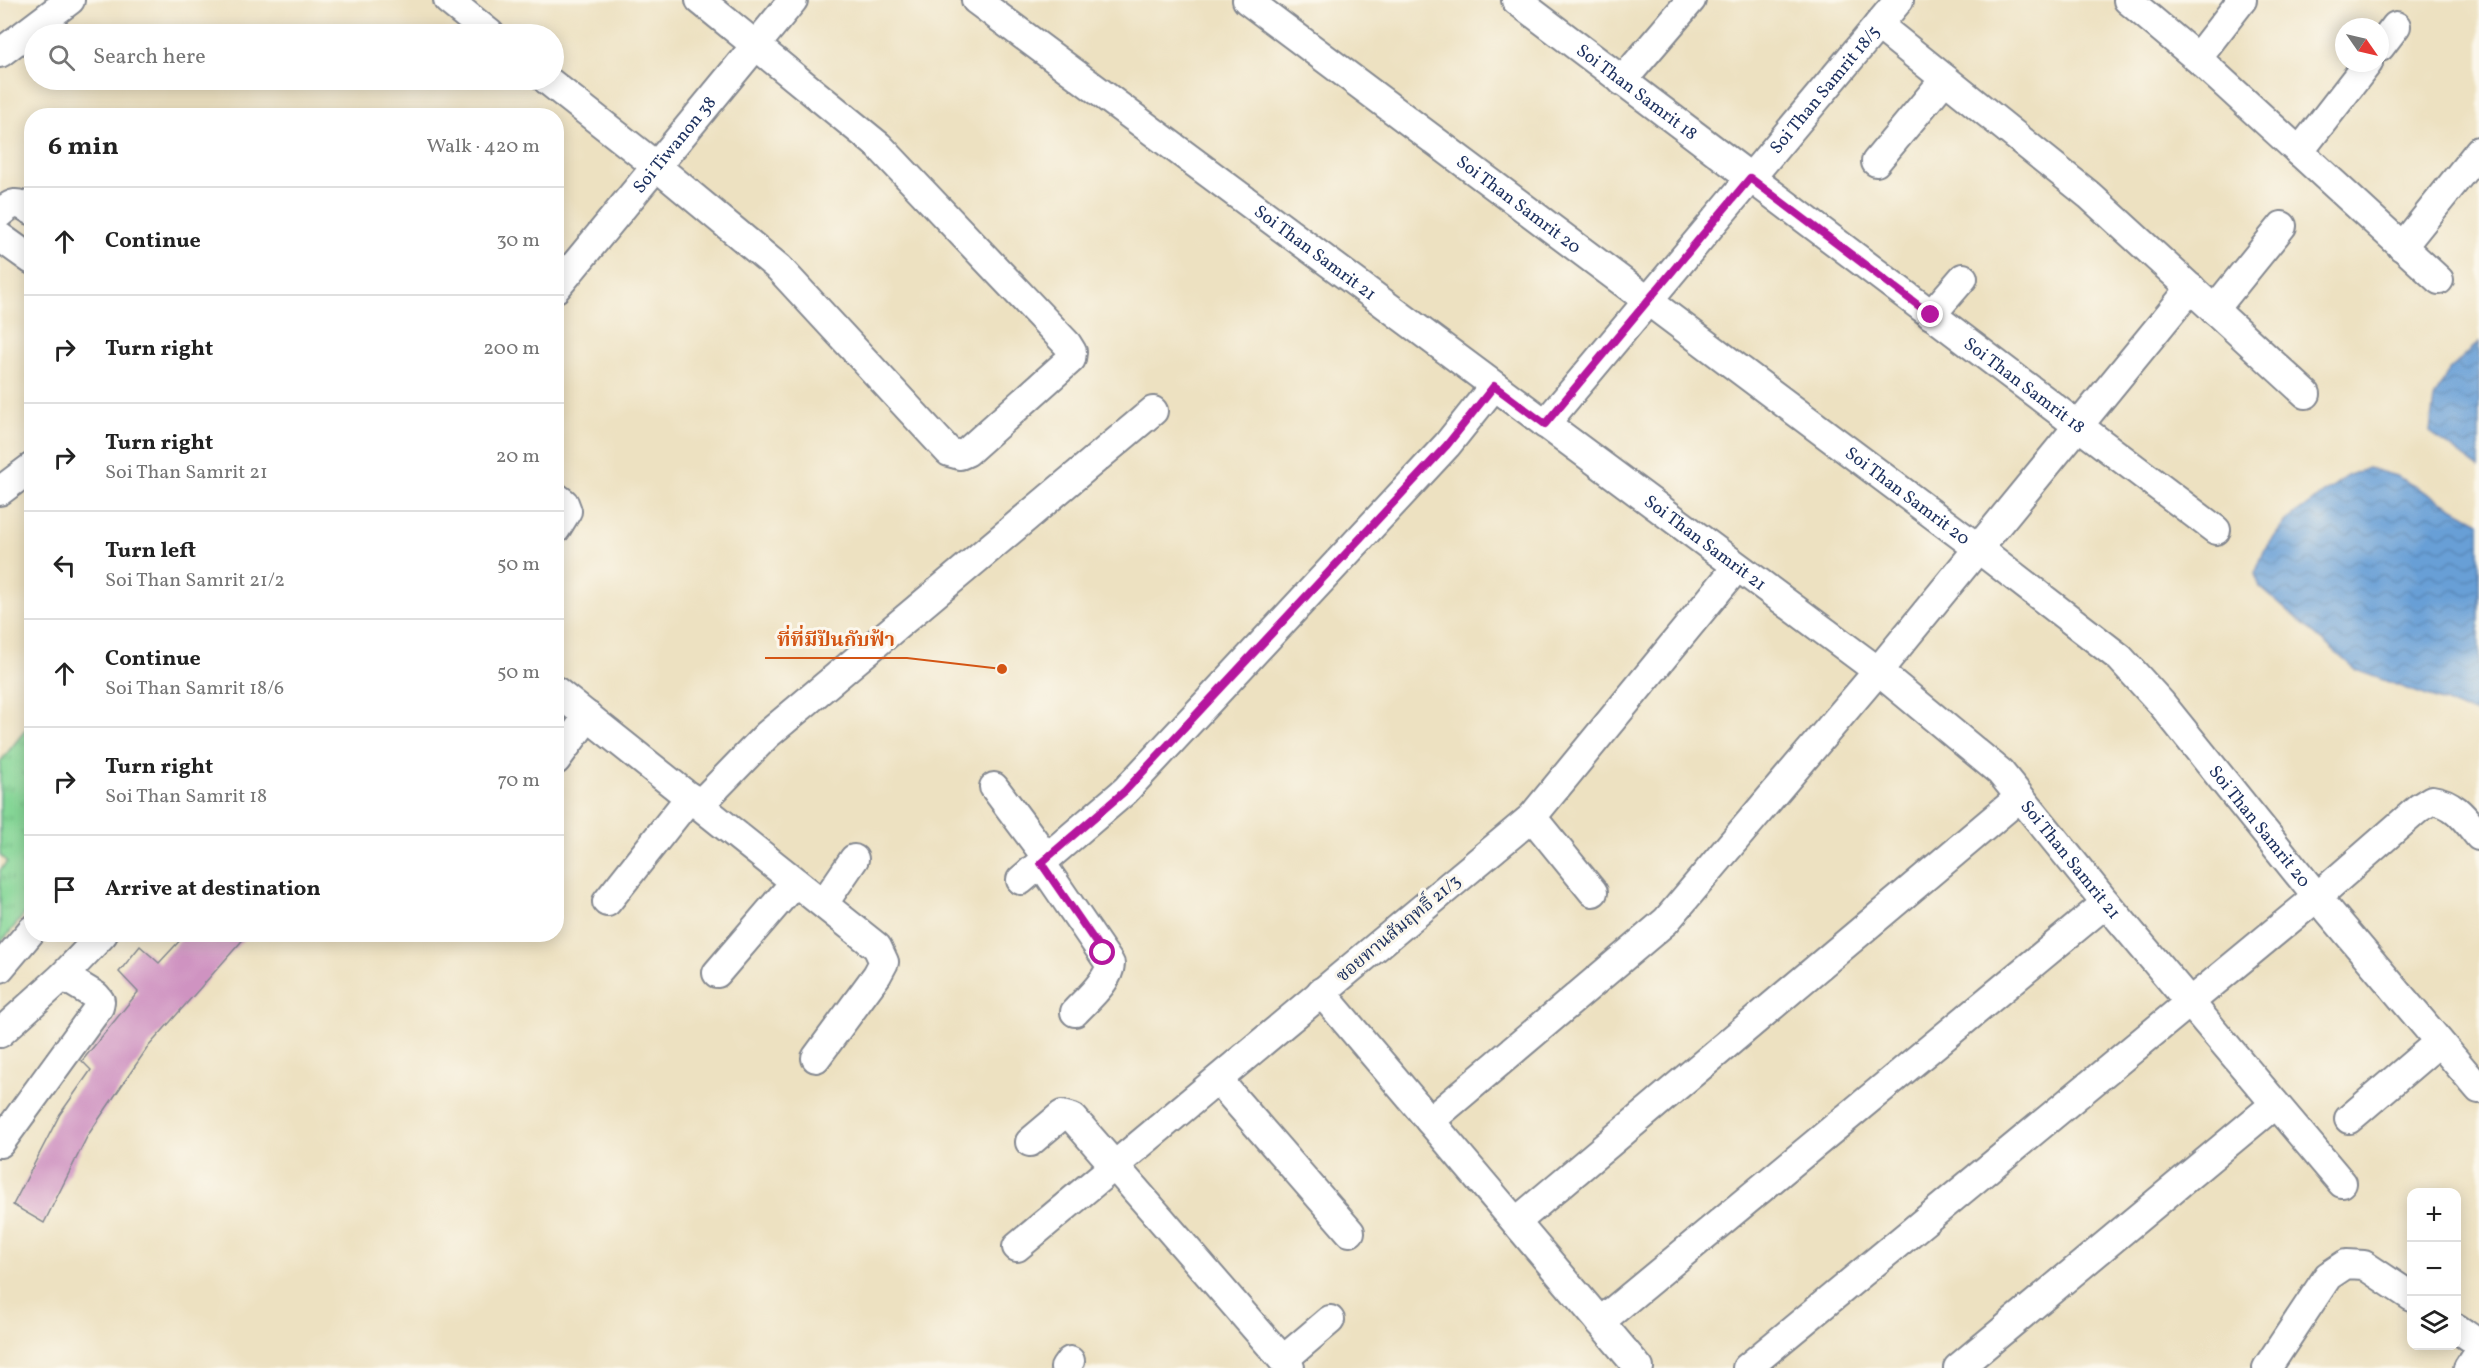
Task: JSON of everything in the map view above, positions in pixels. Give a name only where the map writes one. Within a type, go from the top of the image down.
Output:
[{"type":"street","points":[[38,24],[70,0]]},
{"type":"street","points":[[448,0],[478,24]]},
{"type":"street","points":[[560,90],[779,268],[949,452],[960,455],[968,452],[1071,359],[1072,352],[1067,344],[879,146],[700,0]]},
{"type":"street","name":"Soi Tiwanon 38","points":[[564,278],[793,0]]},
{"type":"street","name":"Soi Than Samrit 21","points":[[976,0],[1878,671],[1977,751],[2000,772],[2106,903],[2342,1183]]},
{"type":"street","name":"Soi Than Samrit 20","points":[[1247,0],[1979,549],[2120,658],[2161,703],[2317,897],[2479,1089]]},
{"type":"street","name":"Soi Than Samrit 18","points":[[1516,0],[2216,530]]},
{"type":"street","points":[[1622,81],[1691,0]]},
{"type":"street","name":"Soi Than Samrit 18/5","points":[[1545,424],[1899,0]]},
{"type":"street","points":[[2128,0],[2197,58],[2439,280]]},
{"type":"street","points":[[2197,58],[2242,0]]},
{"type":"street","points":[[1878,25],[2089,195],[2306,394]]},
{"type":"street","points":[[0,53],[24,35]]},
{"type":"street","points":[[2299,152],[2361,72]]},
{"type":"street","points":[[1876,162],[1945,78]]},
{"type":"street","points":[[2402,247],[2479,151]]},
{"type":"street","points":[[0,213],[11,203],[20,202],[24,205]]},
{"type":"street","points":[[2214,310],[2282,226]]},
{"type":"street","points":[[0,237],[24,254]]},
{"type":"street","points":[[1931,315],[1963,278]]},
{"type":"street","points":[[1430,1121],[1666,921],[1878,671],[2191,288]]},
{"type":"street","points":[[1036,867],[1125,791],[1447,445],[1494,386]]},
{"type":"street","points":[[607,902],[695,801],[767,735],[1153,411]]},
{"type":"street","points":[[0,491],[24,472]]},
{"type":"street","name":"ซอยทานสัมฤทธิ์ 21/3","points":[[1017,1247],[1116,1167],[1321,992],[1532,817],[1737,567]]},
{"type":"street","points":[[564,697],[877,947],[884,962],[877,975],[816,1058]]},
{"type":"street","points":[[564,749],[588,716]]},
{"type":"street","points":[[994,787],[1036,867],[1110,964],[1110,970],[1103,980],[1075,1012]]},
{"type":"street","points":[[1516,1222],[2020,797]]},
{"type":"street","points":[[1747,1368],[2432,800],[2451,806],[2460,812],[2479,836]]},
{"type":"street","points":[[1532,817],[1593,892]]},
{"type":"street","points":[[824,903],[854,859]]},
{"type":"street","points":[[717,973],[795,882]]},
{"type":"street","points":[[1600,1322],[2106,903]]},
{"type":"street","points":[[0,968],[24,940]]},
{"type":"street","points":[[0,1033],[63,976],[95,942]]},
{"type":"street","points":[[0,1143],[99,1007],[100,1000],[96,996],[63,976]]},
{"type":"street","points":[[1321,992],[1639,1368]]},
{"type":"street","points":[[2349,1119],[2439,1042]]},
{"type":"street","points":[[1218,1080],[1350,1232]]},
{"type":"street","points":[[1958,1368],[2275,1104]]},
{"type":"street","points":[[1029,1142],[1062,1115],[1073,1118],[1287,1364],[1330,1320]]},
{"type":"street","points":[[2267,1368],[2328,1276],[2346,1264],[2364,1265],[2409,1296]]},
{"type":"street","points":[[2461,1331],[2479,1344]]},
{"type":"street","points":[[2468,1368],[2479,1351]]},
{"type":"green space","points":[[24,732],[24,915],[0,944],[0,870],[7,862],[0,855],[0,762]]},
{"type":"water","points":[[2479,342],[2479,468],[2430,432],[2434,398],[2450,369]]},
{"type":"water","points":[[2368,468],[2396,476],[2479,522],[2479,715],[2356,670],[2260,587],[2255,574],[2264,551],[2286,521],[2347,476]]},
{"type":"building","points":[[179,942],[241,942],[148,1047],[88,1135],[44,1223],[13,1205],[60,1114],[91,1070],[82,1061],[138,992],[119,972],[140,946],[159,963]]},
{"type":"place","name":"ที่ที่มีปันกับฟ้า","points":[[1002,669]]},
{"type":"route","points":[[1103,953],[1041,863],[1125,791],[1447,445],[1494,386],[1545,424],[1750,178],[1931,315]]}]
